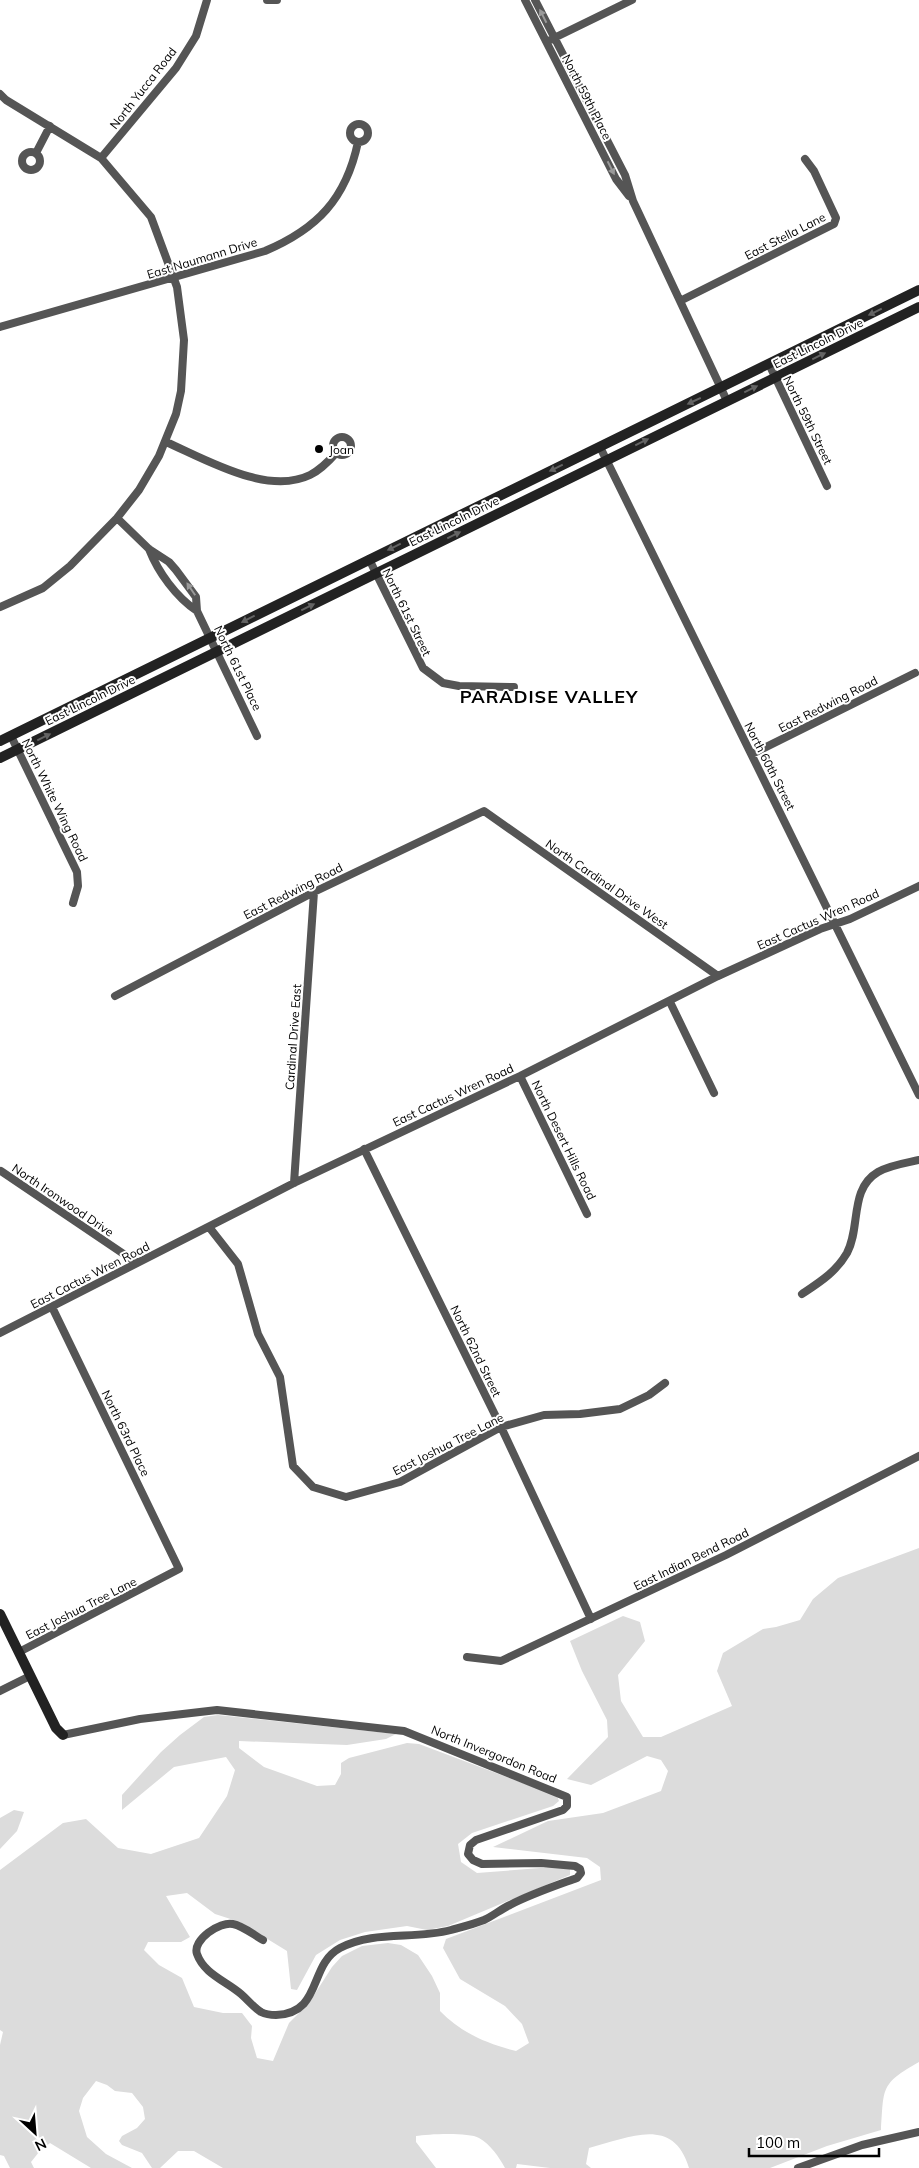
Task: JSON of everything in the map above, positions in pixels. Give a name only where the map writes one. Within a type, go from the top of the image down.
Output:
[{"type":"main road","name":"East Lincoln Drive","points":[[0,741],[919,290]]},
{"type":"main road","name":"East Lincoln Drive","points":[[0,758],[919,307]]},
{"type":"main road","points":[[496,497],[503,511]]},
{"type":"main road","name":"North Invergordon Road","points":[[0,1614],[56,1728],[62,1736]]},
{"type":"street","name":"North Yucca Road","points":[[101,158],[176,68],[196,36],[207,0]]},
{"type":"street","points":[[267,0],[277,0]]},
{"type":"street","name":"North 59th Place","points":[[525,0],[616,179],[633,201]]},
{"type":"street","name":"North 59th Place","points":[[535,0],[625,175],[633,201],[727,401]]},
{"type":"street","points":[[546,42],[632,0]]},
{"type":"street","points":[[0,94],[6,100],[101,158],[151,217],[174,277],[182,311],[184,365],[181,391],[166,442],[151,472],[117,518],[70,566],[43,588],[0,607]]},
{"type":"street","points":[[36,153],[50,126]]},
{"type":"street","name":"East Naumann Drive","points":[[0,327],[265,251],[285,242],[306,230],[322,216],[348,176],[358,142]]},
{"type":"street","name":"East Stella Lane","points":[[680,301],[826,230],[834,224],[836,218],[814,171],[805,159]]},
{"type":"street","name":"North 59th Street","points":[[769,364],[827,486]]},
{"type":"street","points":[[166,442],[247,476],[272,482],[283,482],[309,476],[326,464],[336,453]]},
{"type":"street","name":"North 60th Street","points":[[600,447],[678,610],[752,754],[919,1095]]},
{"type":"street","name":"North 61st Place","points":[[117,518],[149,549],[169,562],[184,579],[196,598],[197,611],[258,736]]},
{"type":"street","name":"North 61st Place","points":[[149,549],[159,570],[187,604],[197,611]]},
{"type":"street","name":"North 61st Street","points":[[369,559],[416,658],[423,668],[443,683],[459,686],[514,687]]},
{"type":"street","name":"East Redwing Road","points":[[752,754],[914,672]]},
{"type":"street","name":"North White Wing Road","points":[[11,736],[77,872],[78,886],[73,903]]},
{"type":"street","name":"East Redwing Road","points":[[115,996],[314,892],[484,811]]},
{"type":"street","name":"North Cardinal Drive West","points":[[484,811],[718,976]]},
{"type":"street","name":"East Cactus Wren Road","points":[[0,1333],[364,1149],[520,1076],[670,1002],[718,976],[820,929],[850,919],[919,886]]},
{"type":"street","name":"Cardinal Drive East","points":[[294,1184],[314,892]]},
{"type":"street","points":[[670,1002],[714,1093]]},
{"type":"street","name":"North Desert Hills Road","points":[[520,1076],[588,1214]]},
{"type":"street","name":"North 62nd Street","points":[[364,1149],[501,1427],[591,1619]]},
{"type":"street","points":[[802,1294],[837,1269],[848,1251],[854,1233],[858,1200],[862,1189],[869,1180],[878,1172],[890,1167],[919,1160]]},
{"type":"street","name":"North Ironwood Drive","points":[[1,1171],[137,1263]]},
{"type":"street","name":"East Joshua Tree Lane","points":[[209,1227],[238,1264],[258,1334],[280,1377],[293,1466],[313,1487],[346,1497],[400,1482],[501,1427],[544,1414],[580,1414],[620,1409],[649,1395],[665,1384]]},
{"type":"street","name":"North 63rd Place","points":[[52,1307],[180,1570]]},
{"type":"street","name":"East Indian Bend Road","points":[[467,1657],[501,1661],[726,1556],[919,1456]]},
{"type":"street","name":"East Joshua Tree Lane","points":[[19,1652],[180,1570]]},
{"type":"street","points":[[0,1691],[30,1676]]},
{"type":"street","name":"North Invergordon Road","points":[[62,1736],[140,1719],[217,1710],[404,1732],[567,1797],[567,1806],[563,1810],[476,1840],[470,1845],[468,1854],[473,1860],[482,1864],[541,1863],[575,1866],[580,1869],[577,1878],[511,1904],[484,1920],[454,1930],[432,1935],[364,1938],[338,1949],[325,1962],[311,1995],[305,2004],[292,2012],[275,2015],[262,2013],[240,1993],[210,1972],[201,1963],[196,1952],[198,1944],[219,1925],[233,1924],[263,1940]]},
{"type":"street","points":[[798,2168],[862,2145],[919,2132]]},
{"type":"shaded area","points":[[919,1548],[919,2062],[897,2076],[886,2088],[881,2130],[827,2146],[770,2168],[689,2168],[682,2152],[672,2141],[661,2136],[648,2134],[619,2139],[589,2148],[586,2164],[591,2168],[550,2168],[517,2164],[516,2168],[505,2168],[494,2152],[479,2138],[448,2134],[416,2136],[416,2142],[436,2168],[223,2168],[194,2151],[178,2151],[160,2168],[152,2168],[142,2153],[122,2145],[119,2141],[122,2136],[137,2128],[145,2119],[143,2107],[132,2093],[115,2091],[107,2085],[96,2081],[83,2098],[79,2111],[87,2137],[106,2154],[132,2168],[91,2168],[50,2143],[31,2162],[34,2168],[10,2168],[4,2156],[0,2155],[0,2045],[3,2032],[0,2030],[0,1870],[63,1823],[86,1819],[118,1848],[151,1854],[199,1838],[227,1796],[235,1770],[226,1757],[174,1767],[122,1810],[122,1795],[161,1752],[204,1717],[218,1715],[396,1734],[386,1739],[347,1745],[239,1741],[239,1748],[264,1767],[317,1786],[335,1785],[341,1774],[341,1763],[349,1758],[407,1743],[419,1744],[557,1796],[559,1801],[553,1806],[472,1833],[458,1844],[461,1862],[477,1873],[553,1867],[570,1869],[570,1875],[448,1926],[427,1930],[407,1926],[365,1932],[340,1940],[316,1955],[297,1990],[291,1989],[287,1951],[240,1922],[215,1914],[187,1893],[166,1896],[190,1937],[181,1942],[148,1942],[144,1950],[159,1965],[182,1978],[194,2007],[223,2013],[242,2013],[252,2026],[251,2038],[257,2058],[273,2061],[289,2023],[309,2003],[332,1967],[342,1956],[362,1946],[388,1943],[401,1945],[418,1955],[432,1976],[440,1993],[440,2011],[448,2019],[475,2037],[516,2051],[529,2043],[522,2024],[505,2006],[460,1979],[443,1948],[446,1939],[601,1880],[600,1867],[587,1858],[493,1847],[548,1821],[603,1813],[661,1791],[668,1771],[661,1760],[647,1756],[591,1785],[567,1779],[608,1737],[607,1720],[582,1671],[570,1641],[623,1616],[640,1622],[645,1641],[618,1675],[621,1701],[643,1737],[661,1737],[732,1706],[717,1671],[723,1653],[763,1629],[800,1620],[813,1599],[838,1578]]},
{"type":"shaded area","points":[[14,1810],[24,1812],[17,1831],[0,1849],[0,1818]]},
{"type":"place","name":"Joan","points":[[319,449]]},
{"type":"district","name":"PARADISE VALLEY","points":[[549,696]]}]
